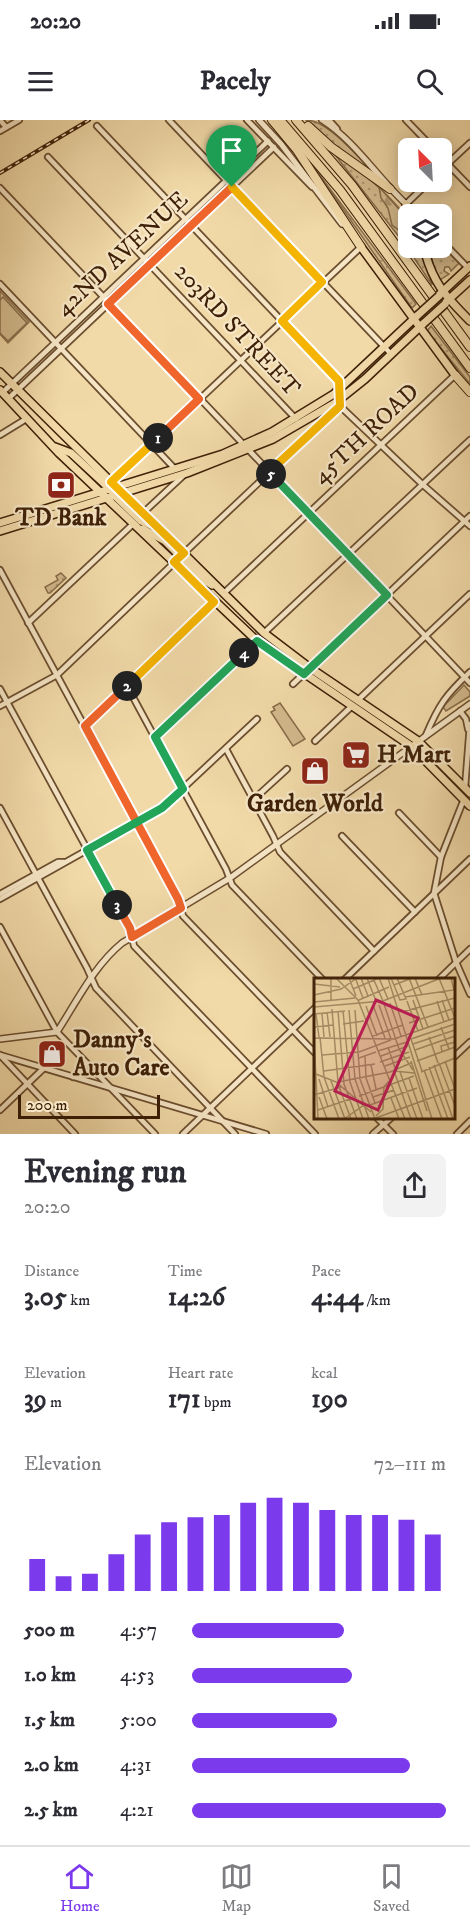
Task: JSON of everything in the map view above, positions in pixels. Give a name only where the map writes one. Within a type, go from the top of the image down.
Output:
[{"type":"highway","points":[[272,120],[297,150],[361,247]]},
{"type":"highway","points":[[280,120],[340,190],[470,368]]},
{"type":"highway","points":[[296,120],[352,185],[470,347]]},
{"type":"highway","points":[[302,120],[331,147],[390,189]]},
{"type":"highway","points":[[455,375],[470,392]]},
{"type":"main road","points":[[361,247],[455,375]]},
{"type":"main road","points":[[427,258],[440,294],[470,321]]},
{"type":"main road","points":[[326,405],[340,403],[391,354],[440,294],[469,268]]},
{"type":"main road","points":[[0,523],[112,491],[187,473],[298,421],[326,405],[339,389],[384,347],[447,302],[470,280]]},
{"type":"main road","points":[[0,372],[141,521],[158,529]]},
{"type":"main road","points":[[1,392],[53,447],[143,513],[214,602],[257,641],[411,746],[470,806]]},
{"type":"main road","points":[[0,531],[175,469],[245,447],[298,421]]},
{"type":"main road","points":[[112,491],[133,524],[224,593],[264,633],[310,668],[418,741],[467,790]]},
{"type":"street","points":[[0,120],[6,128]]},
{"type":"street","points":[[0,131],[19,120]]},
{"type":"street","points":[[169,120],[391,354]]},
{"type":"street","points":[[247,120],[316,192]]},
{"type":"street","points":[[112,491],[152,444],[361,247],[316,192],[281,144],[259,120]]},
{"type":"street","points":[[322,120],[339,131]]},
{"type":"street","points":[[329,120],[406,204],[419,192]]},
{"type":"street","points":[[406,120],[423,138]]},
{"type":"street","points":[[97,126],[339,381],[340,403],[380,445],[470,526]]},
{"type":"street","name":"42ND AVENUE","points":[[1,392],[268,141]]},
{"type":"street","points":[[452,160],[470,143]]},
{"type":"street","name":"42ND AVENUE","points":[[8,399],[274,147]]},
{"type":"street","name":"203RD STREET","points":[[48,158],[298,421]]},
{"type":"street","points":[[452,168],[470,187]]},
{"type":"street","points":[[0,188],[470,683]]},
{"type":"street","points":[[452,251],[469,268]]},
{"type":"street","points":[[0,284],[175,469]]},
{"type":"street","points":[[455,375],[470,397]]},
{"type":"street","name":"45TH ROAD","points":[[224,593],[455,375]]},
{"type":"street","points":[[0,706],[57,675],[340,403]]},
{"type":"street","points":[[0,435],[26,419]]},
{"type":"street","points":[[264,633],[470,440]]},
{"type":"street","points":[[143,513],[187,473]]},
{"type":"street","points":[[294,684],[470,516]]},
{"type":"street","points":[[28,623],[133,524]]},
{"type":"street","points":[[0,570],[178,899],[183,916],[314,1053]]},
{"type":"street","points":[[358,700],[470,594]]},
{"type":"street","points":[[85,726],[214,602]]},
{"type":"street","points":[[155,737],[257,641]]},
{"type":"street","points":[[426,735],[438,706],[470,672]]},
{"type":"street","points":[[127,686],[232,885],[321,978]]},
{"type":"street","points":[[0,689],[130,928],[134,946],[315,1134]]},
{"type":"street","points":[[315,741],[352,706]]},
{"type":"street","points":[[0,1040],[57,1032],[107,956],[132,937],[230,878],[469,706]]},
{"type":"street","points":[[460,711],[469,727],[467,790]]},
{"type":"street","points":[[0,899],[58,862],[64,862],[162,808],[257,719]]},
{"type":"street","points":[[225,749],[280,852],[374,951]]},
{"type":"street","points":[[254,800],[287,769]]},
{"type":"street","points":[[464,799],[441,857],[434,893],[456,962],[470,994]]},
{"type":"street","points":[[0,808],[96,988],[236,1134]]},
{"type":"street","points":[[399,813],[441,857]]},
{"type":"street","points":[[342,836],[415,912]]},
{"type":"street","points":[[346,978],[470,859]]},
{"type":"street","points":[[0,894],[37,876]]},
{"type":"street","points":[[0,927],[57,1032],[155,1134]]},
{"type":"street","points":[[440,978],[470,949]]},
{"type":"street","points":[[183,1134],[314,1008]]},
{"type":"street","points":[[455,1055],[470,1042]]},
{"type":"street","points":[[0,1055],[223,1121],[247,1131],[266,1134]]},
{"type":"street","points":[[0,1055],[75,1134]]},
{"type":"street","points":[[73,1077],[82,1067],[82,1058]]},
{"type":"street","points":[[0,1110],[44,1068]]},
{"type":"street","points":[[378,1119],[393,1134]]},
{"type":"street","points":[[374,1134],[390,1119]]},
{"type":"street","points":[[456,1134],[470,1121]]},
{"type":"green space","points":[[306,120],[314,121],[330,130],[366,164],[364,167],[343,153]]},
{"type":"green space","points":[[332,151],[373,182],[398,208],[398,235]]},
{"type":"green space","points":[[310,162],[416,304],[412,308]]},
{"type":"green space","points":[[379,187],[398,208],[398,230],[392,225],[388,208],[381,198]]},
{"type":"green space","points":[[452,256],[459,263],[451,271],[449,267],[445,267],[444,271],[449,274],[440,280],[432,258],[452,258]]},
{"type":"green space","points":[[414,258],[424,258],[432,285]]},
{"type":"green space","points":[[0,291],[29,322],[8,343],[0,334]]},
{"type":"green space","points":[[3,297],[27,323],[8,341],[0,333],[0,300]]},
{"type":"green space","points":[[431,326],[470,377],[470,384],[427,331]]},
{"type":"green space","points":[[61,573],[66,578],[48,593],[45,587],[58,580],[56,576]]},
{"type":"green space","points":[[464,685],[470,692],[470,696],[446,711],[443,707]]},
{"type":"green space","points":[[280,703],[305,739],[293,746],[271,712],[275,710],[273,707]]},
{"type":"railway","points":[[0,173],[89,120]]},
{"type":"place","name":"TD Bank","points":[[61,485]]},
{"type":"place","name":"H Mart","points":[[356,755]]},
{"type":"place","name":"Garden World","points":[[315,771]]},
{"type":"place","name":"Danny’s Auto Care","points":[[52,1054]]},
{"type":"route","points":[[232,187],[108,304],[199,399],[111,482],[184,553],[174,562],[214,602],[85,726],[137,823],[178,899],[181,908],[132,937],[130,928],[87,850],[137,823],[162,808],[183,789],[155,737],[257,641],[304,674],[387,595],[269,472],[340,406],[339,381],[282,321],[322,282],[232,187]]}]
